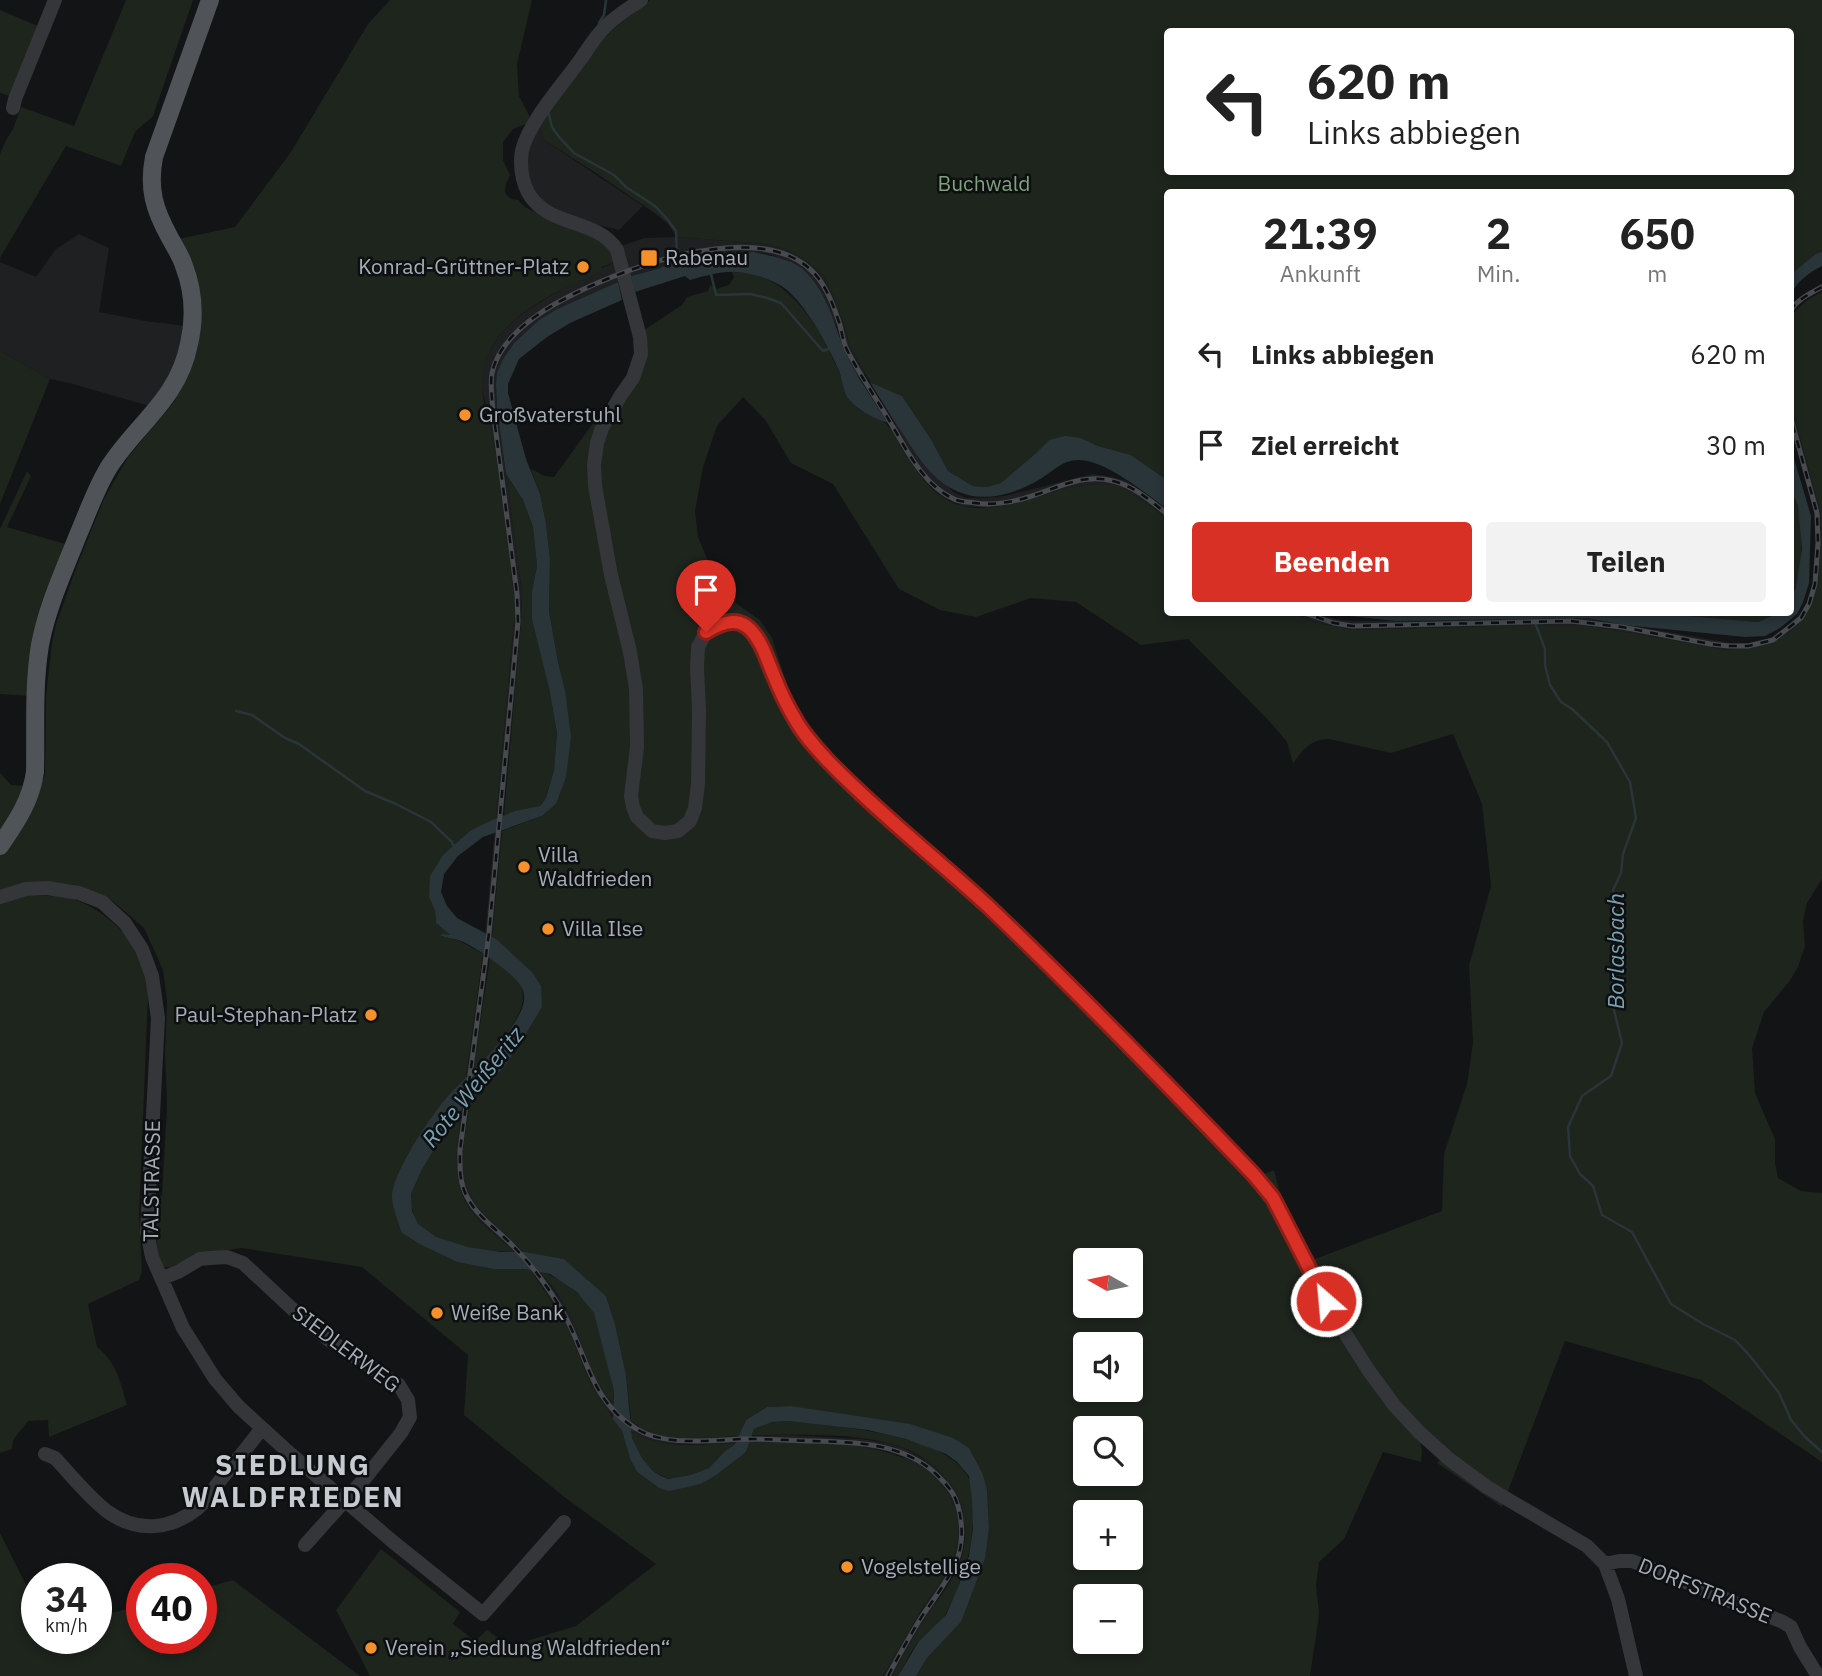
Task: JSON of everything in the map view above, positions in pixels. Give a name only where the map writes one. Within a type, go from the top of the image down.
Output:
[{"type":"main road","points":[[0,846],[23,811],[34,785],[37,669],[40,644],[52,601],[107,470],[173,387],[180,375],[189,346],[192,293],[184,264],[155,206],[151,173],[154,157],[210,0]]},
{"type":"street","points":[[13,108],[55,0]]},
{"type":"street","name":"DORFSTRASSE","points":[[641,0],[605,26],[534,125],[522,152],[524,185],[537,205],[559,218],[594,230],[612,242],[617,250],[640,337],[639,363],[633,378],[602,428],[594,465],[595,486],[611,575],[636,689],[637,747],[631,796],[637,817],[652,831],[665,834],[678,831],[690,821],[695,808],[698,784],[698,648],[706,632],[716,626],[723,623],[746,626],[764,652],[796,722],[817,749],[857,790],[986,905],[1048,965],[1254,1175],[1273,1198],[1326,1301],[1362,1360],[1394,1405],[1449,1459],[1487,1487],[1587,1546],[1605,1564],[1618,1599],[1636,1676]]},
{"type":"street","name":"TALSTRASSE","points":[[0,897],[26,889],[47,888],[79,893],[102,902],[125,923],[142,949],[152,976],[158,1017],[147,1232],[152,1254],[183,1328],[215,1379],[238,1406],[392,1541],[483,1614],[564,1522]]},
{"type":"street","name":"SIEDLERWEG","points":[[162,1278],[200,1259],[228,1257],[243,1263],[329,1340],[399,1385],[408,1400],[410,1417],[401,1433],[305,1545]]},
{"type":"street","points":[[45,1454],[55,1458],[107,1511],[123,1521],[141,1526],[165,1525],[183,1518],[200,1506],[262,1428]]},
{"type":"street","name":"DORFSTRASSE","points":[[1605,1564],[1632,1562],[1783,1622],[1791,1628],[1818,1676]]},
{"type":"shaded area","points":[[538,123],[544,140],[643,206],[619,230],[575,219],[537,198],[526,172],[528,149]]},
{"type":"shaded area","points":[[79,234],[109,248],[99,312],[187,326],[185,344],[153,407],[50,379],[0,351],[0,262],[36,277],[56,249]]},
{"type":"shaded area","points":[[677,237],[766,244],[803,258],[825,277],[843,321],[849,345],[865,374],[859,378],[836,324],[790,262],[754,252],[727,253],[685,262],[684,259],[631,276],[557,309],[539,320],[514,343],[503,359],[496,385],[497,409],[522,592],[521,621],[493,926],[463,1149],[477,1207],[544,1277],[575,1324],[598,1383],[607,1397],[638,1426],[707,1437],[787,1435],[887,1443],[904,1448],[930,1463],[949,1481],[965,1514],[965,1536],[960,1562],[892,1676],[883,1676],[938,1585],[903,1457],[862,1447],[831,1445],[674,1444],[635,1434],[602,1404],[592,1387],[568,1328],[538,1280],[514,1252],[471,1212],[460,1189],[456,1168],[456,1150],[483,959],[514,621],[514,596],[493,438],[482,389],[482,371],[488,353],[515,319],[550,296],[614,262],[621,246],[645,238]]},
{"type":"shaded area","points":[[1794,416],[1821,514],[1818,584],[1802,621],[1775,643],[1728,650],[1590,626],[1352,630],[1313,622],[1299,616],[1324,616],[1353,621],[1588,618],[1730,643],[1771,639],[1798,616],[1807,602],[1813,584],[1815,514],[1794,438]]},
{"type":"shaded area","points":[[896,424],[953,492],[966,498],[1005,496],[1093,474],[1128,482],[1164,507],[1164,516],[1138,497],[1055,491],[1023,502],[988,508],[963,506],[943,498],[928,484],[909,460],[890,428]]},
{"type":"green space","points":[[126,0],[193,0],[153,116],[135,132],[121,166],[66,146],[0,258],[0,154],[21,107],[74,126]]},
{"type":"green space","points":[[390,0],[532,0],[517,64],[519,96],[530,117],[526,124],[513,129],[503,142],[503,160],[510,175],[505,193],[552,221],[595,234],[612,254],[614,262],[524,312],[507,326],[494,343],[485,362],[482,392],[494,442],[514,596],[496,818],[443,855],[429,897],[435,911],[436,923],[450,935],[441,936],[460,941],[483,954],[466,1078],[446,1098],[421,1134],[402,1233],[457,1262],[530,1270],[559,1311],[592,1387],[622,1431],[630,1459],[637,1472],[659,1488],[701,1484],[746,1452],[749,1443],[775,1442],[835,1444],[895,1455],[921,1467],[941,1485],[957,1515],[958,1535],[954,1555],[883,1676],[370,1676],[336,1610],[381,1549],[460,1612],[453,1624],[475,1641],[487,1630],[510,1646],[576,1626],[656,1564],[563,1496],[464,1415],[468,1355],[362,1267],[242,1248],[201,1254],[176,1268],[164,1267],[159,1263],[154,1224],[155,1197],[162,1196],[167,1106],[167,1001],[163,970],[144,928],[114,902],[72,884],[23,885],[0,890],[0,852],[45,776],[46,696],[52,643],[78,563],[104,499],[128,457],[174,402],[197,349],[200,327],[178,239],[235,227],[291,152],[368,24]]},
{"type":"green space","name":"Buchwald","points":[[650,0],[1822,0],[1822,252],[1794,272],[1794,189],[1164,189],[1164,478],[1131,455],[1098,446],[1081,438],[1049,440],[1002,483],[987,487],[973,486],[948,471],[902,396],[871,384],[849,345],[843,321],[825,277],[803,258],[766,244],[677,237],[668,224],[656,214],[544,140],[538,123],[603,39]]},
{"type":"green space","points":[[0,10],[40,27],[10,96],[0,93]]},
{"type":"green space","points":[[732,272],[752,274],[769,280],[785,291],[811,319],[821,336],[850,402],[888,426],[918,473],[942,497],[961,506],[982,508],[1003,506],[1088,485],[1108,485],[1131,493],[1147,503],[1164,516],[1164,616],[1299,616],[1313,622],[1352,630],[1590,626],[1728,650],[1774,643],[1794,629],[1802,621],[1818,584],[1821,514],[1794,416],[1794,313],[1804,303],[1822,292],[1822,879],[1807,903],[1803,921],[1805,946],[1798,967],[1764,1012],[1752,1048],[1755,1093],[1775,1139],[1778,1178],[1801,1191],[1822,1193],[1822,1462],[1701,1380],[1565,1341],[1502,1507],[1437,1463],[1441,1459],[1420,1440],[1421,1462],[1383,1452],[1344,1539],[1319,1562],[1316,1585],[1319,1613],[1310,1676],[916,1676],[927,1658],[961,1622],[989,1528],[987,1490],[983,1474],[969,1448],[791,1406],[767,1407],[746,1420],[739,1436],[669,1436],[642,1428],[631,1420],[626,1375],[606,1296],[564,1259],[523,1252],[477,1207],[467,1188],[463,1149],[470,1100],[505,1066],[542,1007],[532,972],[492,937],[502,831],[542,816],[556,804],[565,690],[549,611],[550,559],[546,523],[540,494],[531,470],[554,477],[647,356],[644,330],[682,305],[687,297],[708,291],[710,285],[717,289],[729,285],[734,277]],"holes":[[[743,397],[766,421],[791,463],[833,484],[899,589],[940,610],[976,617],[1031,598],[1076,602],[1141,645],[1188,639],[1287,742],[1293,764],[1308,746],[1317,741],[1329,739],[1391,753],[1453,734],[1482,804],[1491,886],[1469,965],[1473,1043],[1467,1084],[1444,1154],[1442,1211],[1315,1259],[1280,1194],[1274,1170],[1265,1174],[1026,931],[835,759],[792,700],[772,638],[760,620],[727,597],[698,537],[695,511],[703,467],[717,426]]]},
{"type":"green space","points":[[0,351],[50,379],[0,504]]},
{"type":"green space","points":[[27,471],[31,476],[7,527],[69,545],[31,696],[0,694],[0,529]]},
{"type":"green space","points":[[506,474],[523,500],[533,527],[537,566],[532,591],[557,733],[554,770],[546,798],[540,806],[504,815],[522,592]]},
{"type":"green space","points":[[1794,494],[1802,543],[1794,592]]},
{"type":"green space","points":[[1678,616],[1772,616],[1758,622]]},
{"type":"green space","points":[[0,773],[11,785],[28,786],[0,838]]},
{"type":"green space","points":[[29,895],[72,899],[88,905],[115,924],[136,950],[144,968],[148,997],[139,1214],[142,1271],[139,1280],[88,1304],[97,1347],[113,1366],[127,1405],[49,1437],[48,1420],[28,1421],[13,1440],[12,1449],[0,1453],[0,904]]},
{"type":"green space","points":[[490,958],[519,983],[523,994],[522,1005],[517,1018],[500,1042],[473,1070]]},
{"type":"green space","points":[[462,1108],[457,1173],[464,1198],[474,1215],[514,1252],[477,1249],[448,1242],[424,1231],[414,1217],[411,1197],[417,1177]]},
{"type":"green space","points":[[540,1272],[572,1288],[586,1301],[595,1315],[614,1391],[613,1403],[595,1376],[567,1309]]},
{"type":"green space","points":[[788,1421],[858,1429],[911,1441],[954,1461],[969,1479],[973,1527],[961,1579],[944,1617],[917,1644],[898,1676],[892,1676],[960,1561],[965,1527],[957,1494],[926,1460],[910,1450],[885,1442],[828,1435],[752,1435],[754,1429],[772,1422]]},
{"type":"green space","points":[[632,1432],[644,1438],[670,1444],[736,1443],[709,1468],[668,1479],[653,1471],[642,1458],[632,1438]]},
{"type":"green space","points":[[0,1533],[21,1575],[21,1654],[112,1654],[112,1613],[126,1609],[126,1654],[217,1654],[217,1584],[233,1580],[360,1676],[0,1676]]},
{"type":"water","points":[[754,252],[777,257],[791,262],[811,277],[831,312],[846,353],[859,378],[902,396],[948,471],[973,486],[987,487],[1001,483],[1049,440],[1065,436],[1081,438],[1098,446],[1131,455],[1164,478],[1164,507],[1113,472],[1089,461],[1079,460],[1062,464],[1037,481],[1007,493],[979,497],[952,489],[927,468],[896,424],[869,415],[851,402],[822,338],[807,313],[783,287],[755,275],[731,272],[690,280],[685,276],[635,292],[631,276],[661,268],[669,262],[727,253]]},
{"type":"water","points":[[1822,252],[1822,266],[1804,278],[1794,289],[1794,272]]},
{"type":"water","name":"Rote Weißeritz","points":[[618,282],[622,300],[570,323],[547,337],[519,359],[508,384],[508,393],[526,459],[540,494],[546,523],[550,559],[549,611],[565,690],[571,737],[566,777],[556,804],[542,816],[483,837],[458,856],[444,874],[441,892],[447,906],[457,918],[496,939],[532,972],[541,986],[542,1007],[505,1066],[461,1110],[439,1140],[411,1194],[412,1211],[418,1224],[436,1237],[468,1247],[525,1252],[564,1259],[606,1296],[626,1375],[632,1438],[642,1458],[653,1471],[668,1479],[709,1468],[735,1444],[746,1420],[767,1407],[791,1406],[910,1424],[953,1438],[969,1448],[983,1474],[987,1490],[989,1528],[985,1558],[961,1622],[927,1658],[916,1676],[898,1676],[919,1641],[946,1615],[969,1556],[973,1529],[969,1476],[957,1462],[946,1454],[906,1439],[868,1430],[788,1421],[772,1422],[754,1429],[746,1452],[701,1484],[669,1491],[659,1488],[637,1472],[630,1459],[622,1431],[613,1419],[614,1391],[594,1313],[577,1292],[550,1274],[524,1269],[494,1269],[457,1262],[402,1233],[393,1206],[392,1197],[398,1174],[432,1116],[506,1034],[523,1007],[524,995],[521,987],[510,974],[467,944],[440,935],[450,935],[436,923],[435,911],[429,897],[430,876],[443,855],[470,831],[515,811],[540,806],[546,798],[554,770],[557,733],[532,619],[532,591],[537,566],[533,527],[523,500],[506,474],[497,409],[497,373],[514,343],[539,320],[557,309]]},
{"type":"water","points":[[1794,459],[1811,516],[1809,583],[1797,614],[1765,636],[1745,637],[1624,625],[1588,618],[1396,621],[1350,616],[1686,616],[1758,622],[1772,616],[1794,616],[1794,592],[1802,549],[1798,506],[1794,496]]},
{"type":"pier","points":[[862,376],[868,379],[896,424],[891,428],[859,378]]},
{"type":"waterway","points":[[599,23],[604,15],[606,0]]},
{"type":"waterway","points":[[548,111],[552,127],[574,153],[614,175],[626,187],[655,206],[668,220],[676,231],[677,261]]},
{"type":"waterway","points":[[711,274],[716,295],[750,294],[781,303],[823,351],[828,349]]},
{"type":"waterway","name":"Borlasbach","points":[[1533,616],[1545,649],[1545,665],[1550,685],[1561,702],[1607,742],[1630,782],[1636,818],[1623,854],[1621,873],[1613,890],[1618,924],[1612,1002],[1622,1043],[1611,1076],[1582,1096],[1568,1127],[1570,1156],[1580,1174],[1593,1186],[1602,1215],[1632,1232],[1671,1304],[1735,1340],[1779,1393],[1791,1420],[1822,1452]]},
{"type":"waterway","points":[[236,711],[252,715],[285,738],[299,744],[365,791],[431,822],[454,846]]},
{"type":"railway","points":[[888,1676],[959,1555],[962,1531],[960,1515],[954,1496],[945,1484],[924,1464],[909,1456],[877,1446],[768,1439],[674,1440],[660,1438],[635,1428],[611,1408],[602,1396],[565,1316],[541,1278],[517,1250],[477,1212],[463,1187],[460,1150],[489,933],[518,622],[517,594],[493,410],[492,373],[501,351],[516,332],[545,310],[581,291],[648,264],[686,254],[723,248],[758,248],[789,256],[814,273],[823,284],[846,347],[858,370],[918,468],[944,493],[961,501],[998,503],[1022,499],[1078,481],[1101,479],[1128,486],[1164,512]]},
{"type":"railway","points":[[1794,306],[1822,287]]},
{"type":"railway","points":[[1313,616],[1352,626],[1571,621],[1729,646],[1748,646],[1773,640],[1801,618],[1815,584],[1817,513],[1794,430]]},
{"type":"place","name":"Rabenau","points":[[649,258]]},
{"type":"place","name":"Konrad-Grüttner-Platz","points":[[583,267]]},
{"type":"place","name":"Großvaterstuhl","points":[[465,415]]},
{"type":"place","name":"Villa Waldfrieden","points":[[524,867]]},
{"type":"place","name":"Villa Ilse","points":[[548,929]]},
{"type":"place","name":"Paul-Stephan-Platz","points":[[371,1015]]},
{"type":"place","name":"Weiße Bank","points":[[437,1313]]},
{"type":"place","name":"Vogelstellige","points":[[847,1567]]},
{"type":"place","name":"Verein „Siedlung Waldfrieden“","points":[[371,1648]]},
{"type":"district","name":"SIEDLUNG WALDFRIEDEN","points":[[293,1481]]},
{"type":"route","points":[[706,632],[723,623],[746,626],[764,652],[796,722],[837,771],[986,905],[1048,965],[1254,1175],[1273,1198],[1326,1301]]}]
